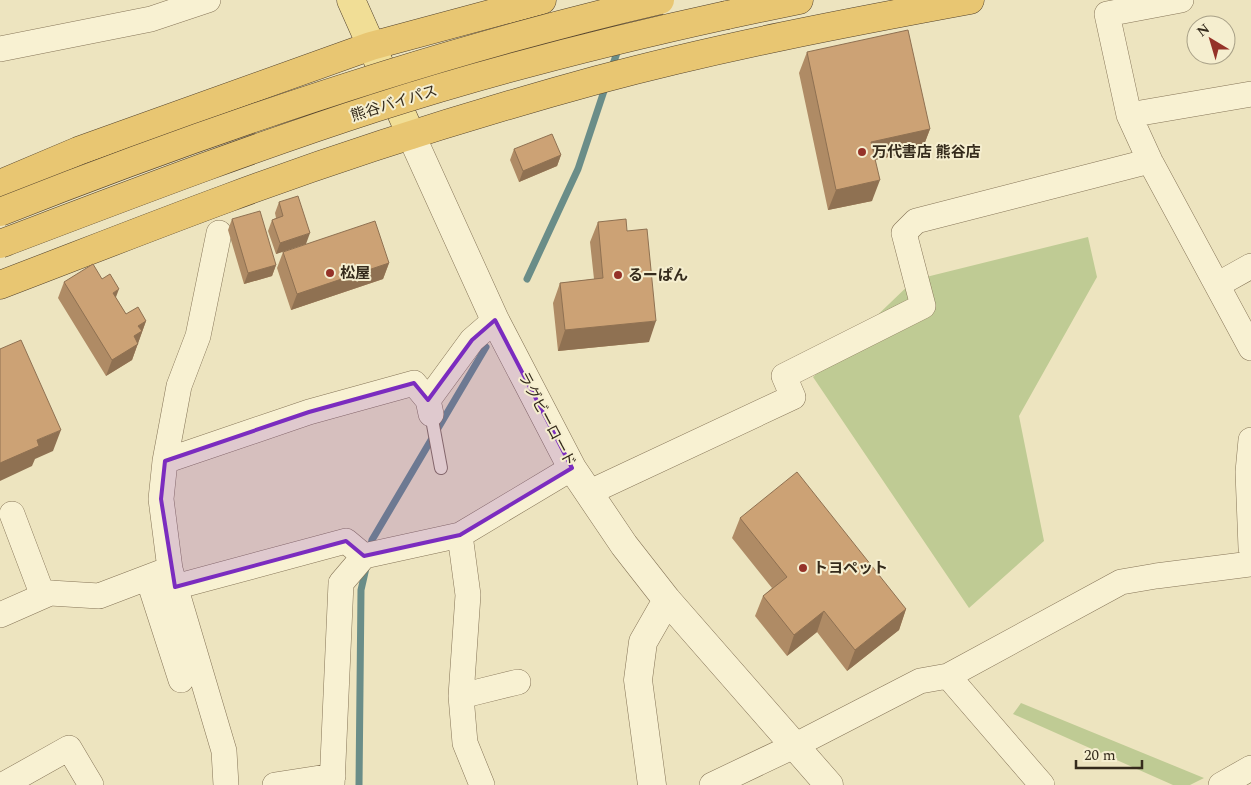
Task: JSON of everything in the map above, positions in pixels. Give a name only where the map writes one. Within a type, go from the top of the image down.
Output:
[{"type":"highway","points":[[0,184],[78,151],[371,46],[542,0]]},
{"type":"highway","name":"熊谷バイパス","points":[[0,212],[172,147],[310,99],[464,51],[660,0]]},
{"type":"highway","name":"熊谷バイパス","points":[[0,244],[186,174],[376,108],[571,52],[651,32],[799,0]]},
{"type":"highway","points":[[0,284],[230,197],[411,135],[597,80],[829,26],[970,0]]},
{"type":"main road","name":"ラグビーロード","points":[[351,0],[411,135]]},
{"type":"street","points":[[0,49],[151,19],[208,0]]},
{"type":"street","points":[[1181,0],[1107,14],[1129,115],[1150,161],[1251,348]]},
{"type":"street","points":[[1129,115],[1251,94]]},
{"type":"street","name":"ラグビーロード","points":[[411,135],[496,320],[572,468],[624,545],[667,600],[829,785]]},
{"type":"street","points":[[588,492],[793,397],[784,376],[923,306],[904,233],[916,221],[1150,161]]},
{"type":"street","points":[[181,680],[165,578],[161,499],[165,461],[179,386],[198,336],[220,233]]},
{"type":"street","points":[[1216,285],[1251,266]]},
{"type":"street","points":[[165,461],[309,412],[414,383],[430,407],[472,340],[496,320]]},
{"type":"street","points":[[1251,440],[1248,472],[1251,548]]},
{"type":"street","points":[[275,785],[332,780],[341,583],[372,554],[460,535],[572,468]]},
{"type":"street","points":[[12,514],[43,596]]},
{"type":"street","points":[[460,535],[468,595],[461,696],[465,743],[482,785]]},
{"type":"street","points":[[0,615],[50,592],[100,596],[165,578],[346,541],[372,554]]},
{"type":"street","points":[[712,785],[794,746],[920,681],[948,676],[1122,582],[1251,564]]},
{"type":"street","points":[[165,578],[224,751],[226,785]]},
{"type":"street","points":[[652,785],[638,680],[643,642],[667,600]]},
{"type":"street","points":[[948,676],[1042,785]]},
{"type":"street","points":[[461,696],[518,682]]},
{"type":"street","points":[[3,785],[69,748],[91,785]]},
{"type":"street","points":[[1221,785],[1251,768]]},
{"type":"lane","points":[[430,407],[442,468]]},
{"type":"highlighted area","points":[[495,320],[572,468],[460,535],[364,556],[346,541],[175,587],[161,499],[165,461],[309,412],[414,383],[428,400],[472,340]]},
{"type":"green space","points":[[1088,237],[1097,277],[1019,416],[1044,541],[969,608],[813,377],[914,280]]},
{"type":"green space","points":[[1021,703],[1204,778],[1190,785],[1173,785],[1013,714]]},
{"type":"building","points":[[908,30],[930,129],[871,142],[880,180],[836,190],[807,52]]},
{"type":"building","points":[[552,134],[561,155],[523,171],[514,149]]},
{"type":"building","points":[[298,196],[310,233],[280,243],[272,220],[283,216],[279,202]]},
{"type":"building","points":[[260,211],[276,265],[248,273],[232,219]]},
{"type":"building","name":"るーぱん","points":[[626,219],[627,231],[647,229],[656,321],[565,330],[560,283],[603,278],[598,222]]},
{"type":"building","name":"松屋","points":[[375,221],[389,263],[297,294],[283,252]]},
{"type":"building","points":[[93,264],[102,279],[110,274],[119,289],[113,293],[126,314],[138,307],[146,321],[138,326],[142,331],[134,336],[138,344],[112,360],[64,282]]},
{"type":"building","points":[[21,340],[61,430],[37,440],[39,446],[0,463],[0,349]]},
{"type":"building","name":"トヨペット","points":[[797,472],[906,609],[855,650],[824,611],[794,635],[763,596],[787,577],[740,518]]},
{"type":"waterway","points":[[611,70],[619,47]]},
{"type":"waterway","points":[[527,279],[578,169],[606,85]]},
{"type":"waterway","points":[[370,550],[372,540],[486,347]]},
{"type":"waterway","points":[[359,785],[361,590],[366,568]]},
{"type":"place","name":"万代書店 熊谷店","points":[[862,152]]},
{"type":"place","name":"松屋","points":[[330,273]]},
{"type":"place","name":"るーぱん","points":[[618,275]]},
{"type":"place","name":"トヨペット","points":[[803,568]]}]
